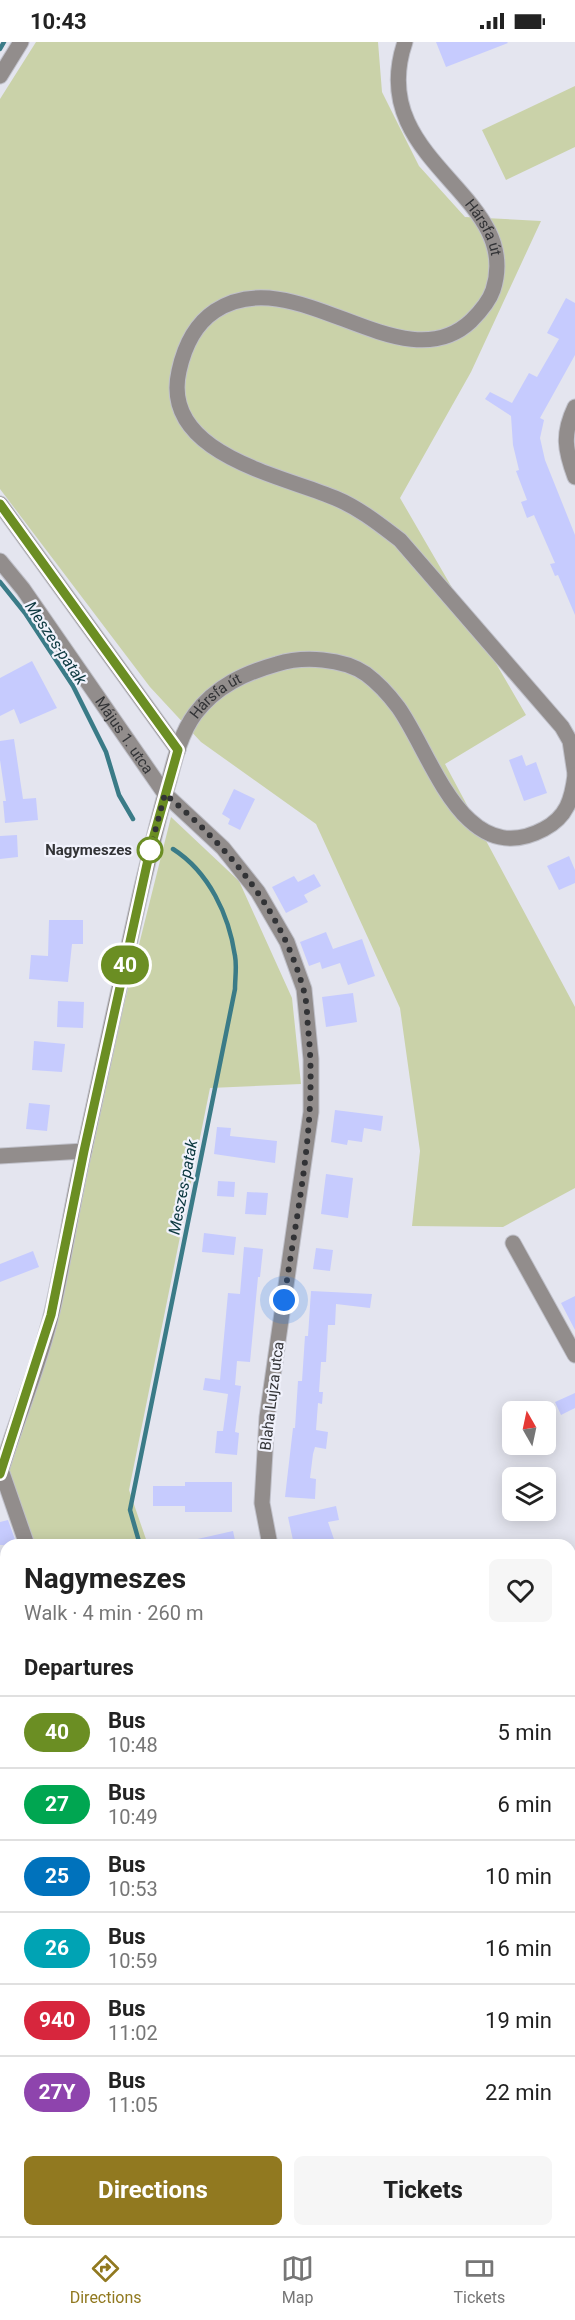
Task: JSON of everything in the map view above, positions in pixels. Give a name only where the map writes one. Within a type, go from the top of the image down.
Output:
[{"type":"street","points":[[0,76],[21,42]]},
{"type":"street","name":"Hársfa út","points":[[1,1472],[51,1315],[84,1151],[151,846],[178,750],[193,717],[208,699],[234,680],[254,670],[285,662],[315,660],[344,664],[364,672],[399,708],[458,809],[478,827],[497,836],[515,838],[534,834],[550,825],[566,811],[573,795],[575,774],[570,741],[562,727],[400,540],[368,516],[337,499],[249,466],[217,450],[202,440],[188,424],[179,404],[178,373],[187,344],[194,331],[209,315],[240,299],[262,296],[284,300],[384,334],[406,339],[423,339],[453,333],[466,325],[486,304],[493,290],[496,272],[492,239],[478,212],[424,152],[405,120],[398,97],[397,80],[405,42]]},
{"type":"street","points":[[575,407],[565,435],[566,454],[575,477]]},
{"type":"street","points":[[0,504],[178,750]]},
{"type":"street","name":"Május 1. utca","points":[[0,561],[23,589],[165,794]]},
{"type":"street","name":"Blaha Lujza utca","points":[[165,794],[223,848],[258,892],[287,942],[304,989],[311,1059],[311,1112],[267,1417],[262,1503],[269,1539]]},
{"type":"street","points":[[0,1156],[84,1151]]},
{"type":"street","points":[[513,1243],[575,1355]]},
{"type":"street","points":[[1,1472],[25,1539]]},
{"type":"green space","points":[[36,42],[378,42],[382,92],[419,166],[465,217],[541,221],[471,372],[400,498],[526,715],[445,764],[575,1007],[575,1188],[503,1227],[412,1226],[420,1151],[400,1008],[316,824],[201,742],[150,687],[0,489],[0,99]]},
{"type":"green space","points":[[575,86],[575,147],[506,180],[482,130]]},
{"type":"green space","points":[[171,817],[239,881],[292,998],[301,1084],[210,1088],[129,1490],[146,1539],[31,1539],[8,1467]]},
{"type":"building","points":[[436,42],[507,42],[508,43],[446,67]]},
{"type":"building","points":[[566,298],[575,303],[575,355],[540,418],[544,420],[540,438],[545,460],[575,535],[575,615],[558,575],[555,576],[550,564],[555,563],[534,515],[527,518],[521,502],[527,500],[516,471],[519,470],[513,445],[511,416],[485,399],[490,392],[512,403],[529,373],[537,377],[559,339],[547,333]]},
{"type":"building","points":[[32,661],[57,708],[20,724],[14,709],[0,716],[0,678]]},
{"type":"building","points":[[14,739],[23,799],[36,798],[38,820],[5,823],[3,801],[6,801],[0,760],[0,741]]},
{"type":"building","points":[[522,755],[526,766],[536,762],[547,793],[524,801],[509,760]]},
{"type":"building","points":[[234,789],[255,799],[240,830],[228,824],[230,819],[222,814]]},
{"type":"building","points":[[17,835],[18,857],[0,859],[0,836]]},
{"type":"building","points":[[569,856],[575,870],[575,883],[559,890],[547,866]]},
{"type":"building","points":[[314,874],[321,886],[304,895],[308,902],[286,913],[272,887],[294,876],[298,882]]},
{"type":"building","points":[[49,920],[83,920],[83,944],[72,944],[68,982],[29,979],[31,955],[48,956]]},
{"type":"building","points":[[326,932],[333,949],[362,939],[375,976],[348,985],[340,963],[322,969],[320,962],[309,966],[300,942]]},
{"type":"building","points":[[353,993],[357,1022],[326,1027],[322,997]]},
{"type":"building","points":[[58,1001],[84,1002],[83,1028],[57,1027]]},
{"type":"building","points":[[34,1041],[65,1044],[62,1072],[32,1070]]},
{"type":"building","points":[[29,1103],[50,1105],[47,1131],[26,1129]]},
{"type":"building","points":[[335,1110],[383,1116],[381,1131],[364,1128],[362,1142],[348,1140],[347,1145],[331,1142]]},
{"type":"building","points":[[217,1127],[231,1128],[230,1136],[277,1141],[275,1163],[214,1154]]},
{"type":"building","points":[[326,1174],[353,1178],[348,1218],[321,1214]]},
{"type":"building","points":[[218,1181],[235,1182],[234,1197],[217,1196]]},
{"type":"building","points":[[247,1192],[268,1193],[266,1215],[245,1214]]},
{"type":"building","points":[[204,1233],[236,1237],[234,1255],[202,1252]]},
{"type":"building","points":[[244,1247],[263,1249],[250,1362],[237,1361],[235,1385],[241,1386],[235,1432],[239,1433],[237,1455],[215,1453],[217,1431],[223,1431],[228,1394],[203,1390],[205,1378],[220,1380],[228,1293],[240,1294]]},
{"type":"building","points":[[316,1248],[333,1250],[330,1271],[313,1269]]},
{"type":"building","points":[[33,1251],[39,1267],[0,1282],[0,1264]]},
{"type":"building","points":[[311,1291],[372,1294],[370,1308],[336,1304],[335,1325],[328,1325],[326,1362],[321,1362],[319,1392],[323,1392],[322,1404],[318,1403],[316,1430],[328,1432],[326,1449],[315,1447],[313,1454],[310,1478],[316,1479],[315,1499],[285,1497],[293,1428],[295,1428],[298,1381],[302,1381],[305,1336],[308,1336]]},
{"type":"building","points":[[575,1296],[575,1330],[561,1303]]},
{"type":"building","points":[[575,1393],[575,1408],[561,1415],[556,1402]]},
{"type":"building","points":[[185,1482],[232,1482],[232,1512],[185,1512],[185,1506],[153,1506],[153,1486],[185,1486]]},
{"type":"building","points":[[336,1506],[339,1520],[328,1522],[334,1539],[293,1539],[288,1517]]},
{"type":"building","points":[[8,1520],[15,1539],[0,1539],[0,1522]]},
{"type":"building","points":[[233,1531],[235,1539],[197,1539]]},
{"type":"waterway","points":[[0,49],[4,42]]},
{"type":"waterway","name":"Meszes-patak","points":[[0,582],[25,613],[73,686],[106,752],[119,795],[133,819]]},
{"type":"waterway","name":"Meszes-patak","points":[[138,1539],[130,1510],[235,989],[235,956],[222,910],[207,882],[186,859],[173,849]]},
{"type":"bus line","name":"40","points":[[0,504],[178,750],[151,846],[84,1151],[51,1315],[0,1474]]},
{"type":"place","name":"Nagymeszes","points":[[150,850]]},
{"type":"route","points":[[150,850],[165,794],[223,848],[258,892],[287,942],[304,989],[311,1059],[311,1112],[284,1300]]}]
